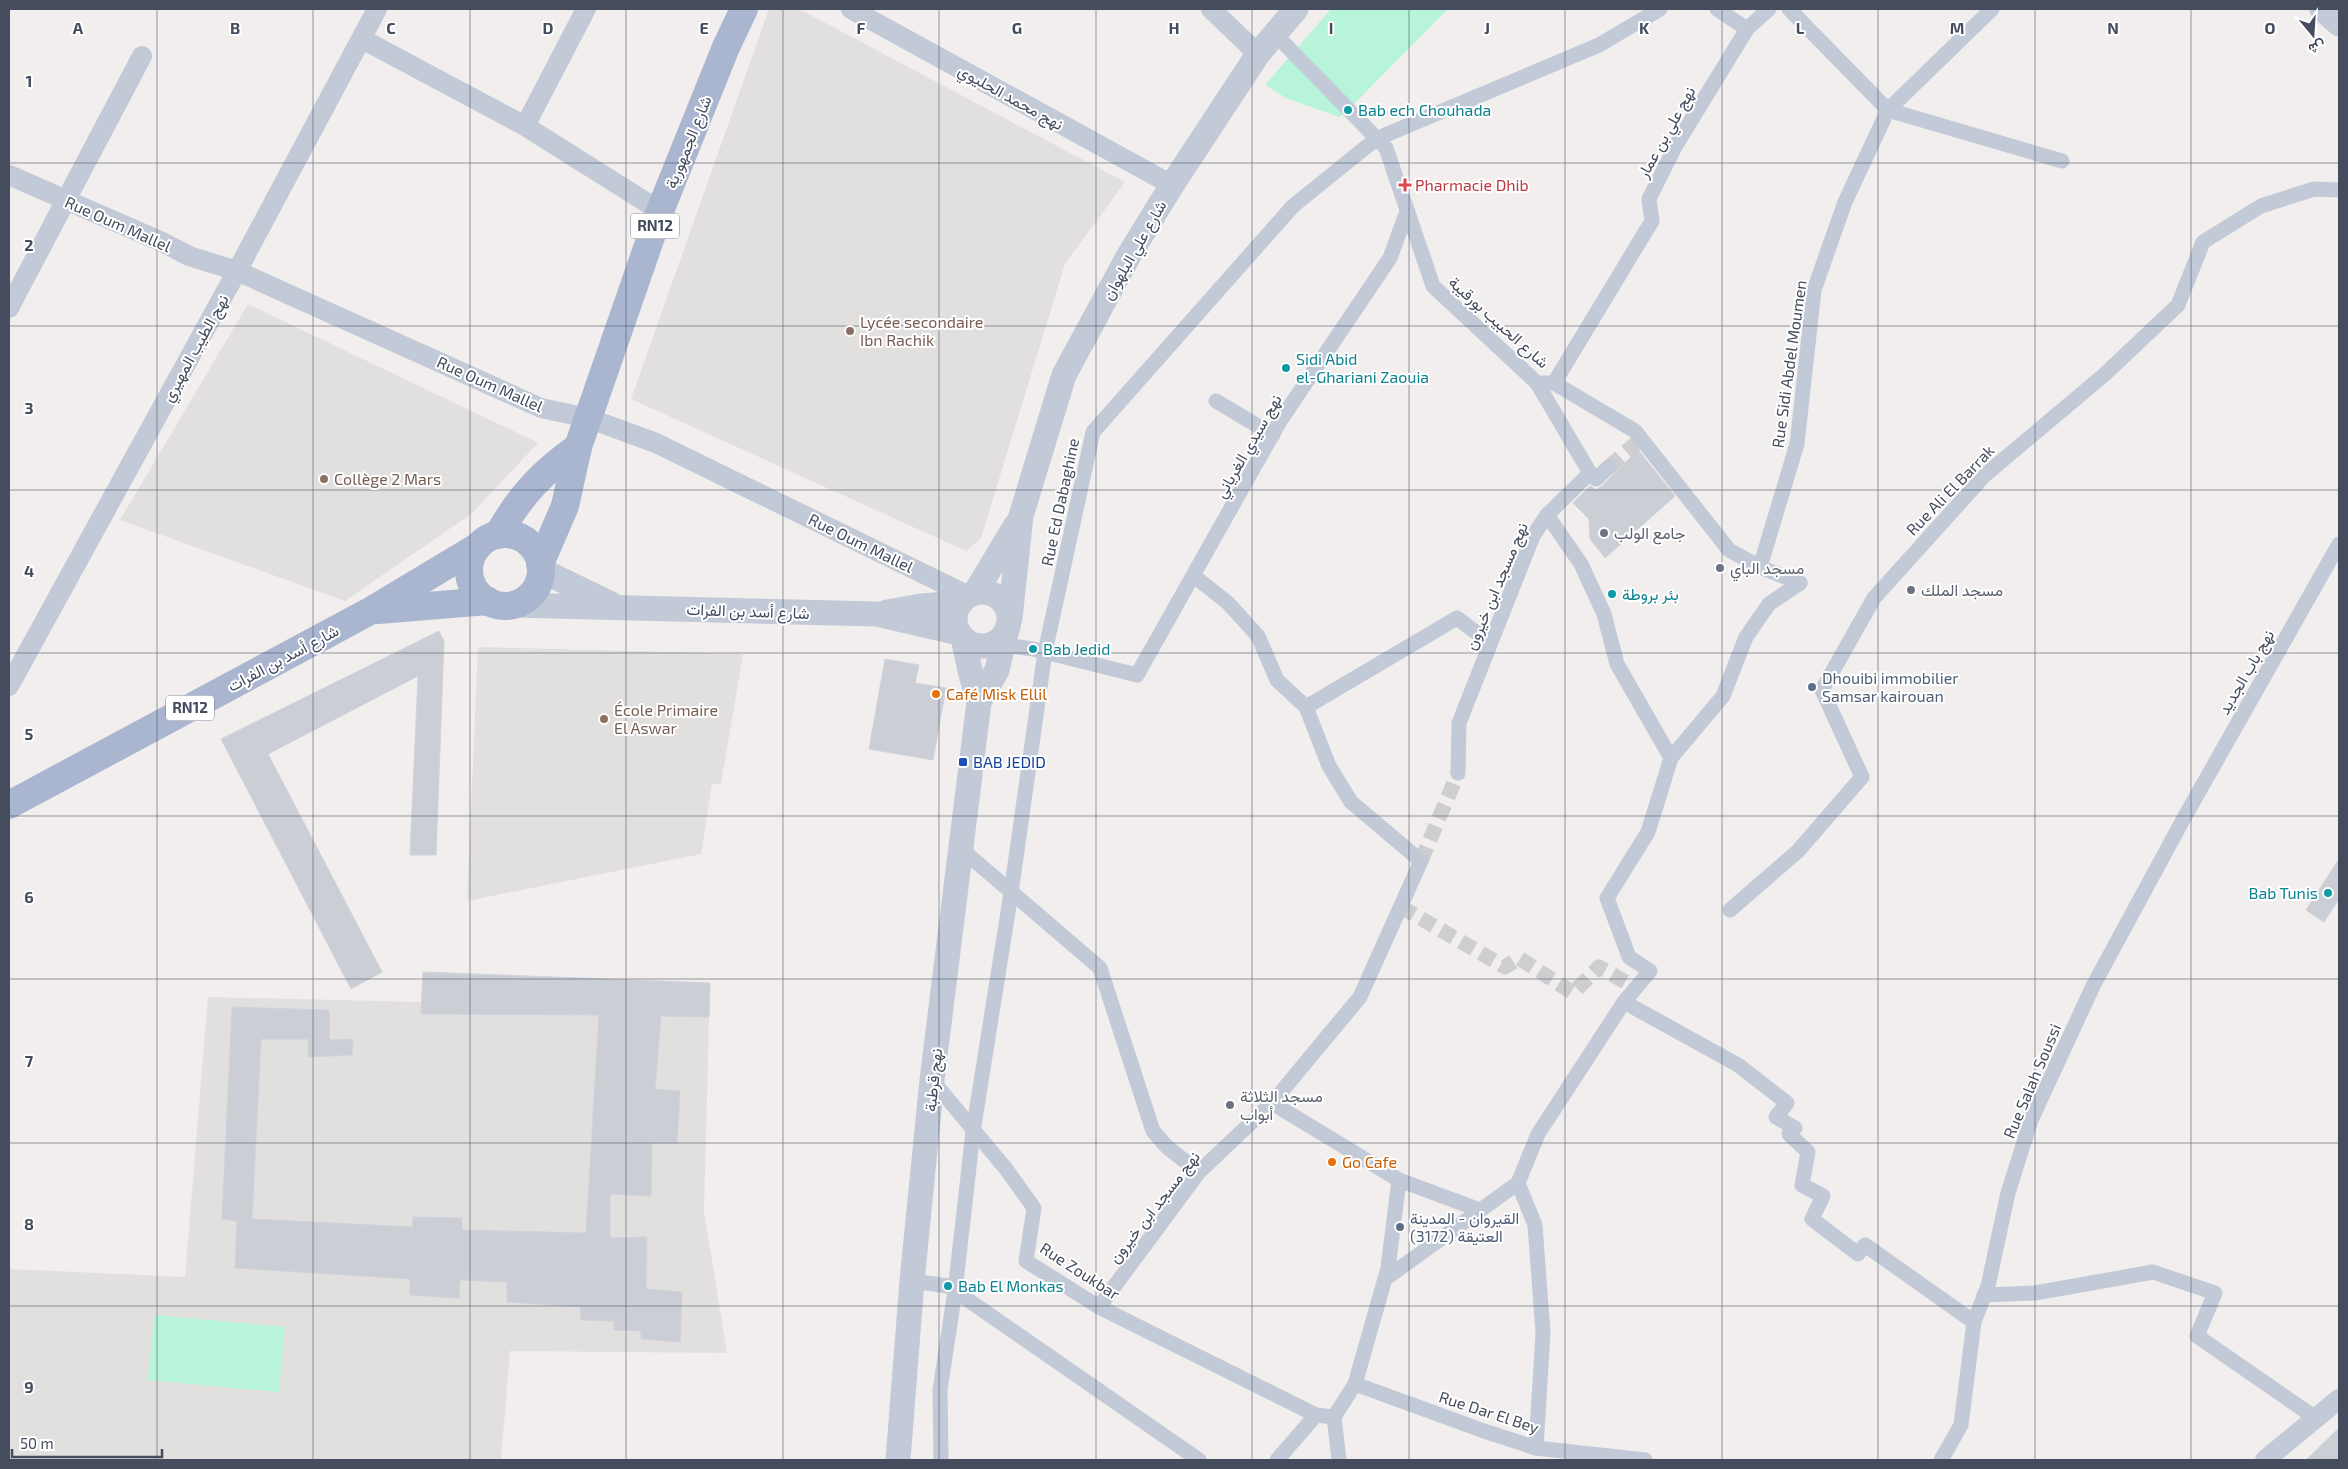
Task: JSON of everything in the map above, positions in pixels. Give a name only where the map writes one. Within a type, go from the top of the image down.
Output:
[{"type":"main road","name":"شارع الجمهورية","points":[[541,567],[565,506],[578,447],[660,211],[726,47],[744,9]]},
{"type":"main road","points":[[500,603],[474,587],[470,577],[470,561],[528,490],[562,458],[578,447]]},
{"type":"main road","points":[[372,610],[500,603],[529,596],[536,588],[541,567],[537,553],[530,544],[520,537],[510,534],[487,541]]},
{"type":"main road","name":"شارع أسد بن الفرات","points":[[9,806],[372,610],[487,541]]},
{"type":"street","name":"نهج الطيب المهيري","points":[[9,686],[237,271],[377,9]]},
{"type":"street","points":[[525,126],[586,9]]},
{"type":"street","name":"نهج محمد الحليوي","points":[[851,9],[1172,185]]},
{"type":"street","points":[[1211,9],[1258,54]]},
{"type":"street","name":"شارع علي البلهوان","points":[[1021,516],[1064,375],[1129,255],[1172,185],[1258,54],[1296,9]]},
{"type":"street","name":"Rue Ed Dabaghine","points":[[941,1460],[940,1390],[955,1291],[973,1132],[1011,893],[1045,652],[1093,432],[1293,206],[1376,140],[1599,45],[1660,9]]},
{"type":"street","points":[[1717,9],[1747,29]]},
{"type":"street","name":"نهج علي بن عمار","points":[[1554,383],[1652,221],[1649,199],[1676,145],[1747,29],[1769,9]]},
{"type":"street","points":[[1789,9],[1888,110],[2062,161]]},
{"type":"street","name":"Rue Sidi Abdel Moumen","points":[[1760,567],[1797,444],[1814,290],[1845,202],[1888,110],[1992,9]]},
{"type":"street","points":[[2322,9],[2339,24]]},
{"type":"street","name":"شارع الحبيب بورقيبة","points":[[1274,33],[1376,140],[1386,148],[1434,286],[1537,384],[1554,383],[1635,432],[1729,550],[1760,567],[1800,583],[1769,604],[1746,637],[1724,696],[1671,758]]},
{"type":"street","points":[[362,39],[525,126],[660,211]]},
{"type":"street","points":[[9,308],[142,56]]},
{"type":"street","name":"Rue Oum Mallel","points":[[9,175],[190,256],[237,271],[542,408],[588,418],[656,443],[968,597]]},
{"type":"street","name":"Rue Ali El Barrak","points":[[1730,910],[1798,851],[1862,777],[1822,690],[1874,598],[1986,475],[2104,375],[2178,305],[2203,242],[2261,206],[2314,189],[2339,190]]},
{"type":"street","name":"نهج سيدي الغرياني","points":[[1045,652],[1137,675],[1273,435],[1390,258],[1407,211]]},
{"type":"street","points":[[1537,384],[1590,473],[1596,479],[1609,467]]},
{"type":"street","points":[[1216,401],[1273,435]]},
{"type":"street","name":"نهج مسجد ابن خيرون","points":[[1458,773],[1459,723],[1533,536],[1547,515],[1590,473]]},
{"type":"street","points":[[1385,1279],[1518,1183],[1538,1134],[1624,1002],[1650,971],[1629,957],[1607,898],[1648,832],[1671,758],[1617,664],[1604,614],[1580,564],[1547,515]]},
{"type":"street","points":[[980,702],[956,623],[956,612],[968,597],[1021,516]]},
{"type":"street","points":[[980,702],[997,670],[1007,631],[1021,516]]},
{"type":"street","name":"نهج باب الجديد","points":[[2184,818],[2339,544]]},
{"type":"street","points":[[541,567],[618,607]]},
{"type":"street","points":[[1194,576],[1228,603],[1258,636],[1277,680],[1306,707],[1457,618],[1490,644]]},
{"type":"street","points":[[985,592],[1002,600],[1007,608],[1007,631],[1002,638],[993,644],[982,646],[972,644],[961,636],[877,614],[968,597],[985,592]]},
{"type":"street","name":"شارع أسد بن الفرات","points":[[500,603],[877,614]]},
{"type":"street","points":[[1007,631],[1045,652]]},
{"type":"street","name":"نهج قرطبة","points":[[898,1460],[912,1281],[932,1080],[980,702]]},
{"type":"street","name":"نهج مسجد ابن خيرون","points":[[1099,1308],[1199,1172],[1272,1103],[1360,997],[1421,861],[1352,802],[1329,766],[1306,707]]},
{"type":"street","name":"Rue Salah Soussi","points":[[1941,1460],[1961,1425],[1974,1322],[1984,1295],[2008,1193],[2031,1120],[2093,986],[2184,818]]},
{"type":"street","points":[[960,848],[1100,968],[1153,1131],[1167,1147],[1199,1172]]},
{"type":"street","points":[[1624,1002],[1738,1064],[1787,1103],[1776,1117],[1795,1128],[1789,1134],[1808,1152],[1802,1185],[1823,1196],[1812,1219],[1858,1254],[1865,1245],[1974,1322]]},
{"type":"street","name":"Rue Zoukbar","points":[[932,1080],[973,1132],[1006,1169],[1034,1208],[1026,1261],[1099,1308],[1316,1415],[1334,1417]]},
{"type":"street","points":[[1272,1103],[1398,1180],[1480,1210]]},
{"type":"street","points":[[1339,1460],[1334,1417],[1355,1384],[1388,1268],[1398,1180]]},
{"type":"street","points":[[1518,1183],[1535,1225],[1543,1333],[1536,1448]]},
{"type":"street","points":[[1984,1295],[2035,1294],[2153,1272],[2215,1293],[2197,1336],[2317,1420]]},
{"type":"street","points":[[912,1281],[948,1286],[1199,1460]]},
{"type":"street","name":"Rue Dar El Bey","points":[[1355,1384],[1555,1455],[1645,1460]]},
{"type":"street","points":[[2265,1460],[2317,1420],[2339,1400]]},
{"type":"street","points":[[1278,1460],[1316,1415]]},
{"type":"shaded area","name":"Lycée secondaire Ibn Rachik","points":[[769,9],[799,9],[1125,182],[1065,264],[981,538],[966,551],[631,399]]},
{"type":"shaded area","name":"Collège 2 Mars","points":[[248,304],[538,443],[471,514],[345,601],[120,520]]},
{"type":"shaded area","name":"École Primaire El Aswar","points":[[478,647],[743,654],[721,784],[712,784],[701,854],[467,901]]},
{"type":"shaded area","points":[[423,972],[710,983],[704,1211],[727,1353],[510,1351],[501,1460],[9,1460],[9,1269],[185,1277],[208,997],[421,1002]]},
{"type":"green space","points":[[1331,9],[1448,9],[1339,117],[1286,98],[1265,85]]},
{"type":"green space","points":[[154,1315],[285,1327],[279,1392],[148,1380]]},
{"type":"building","points":[[1638,450],[1675,496],[1605,558],[1590,539],[1589,519],[1573,503],[1590,486],[1596,490],[1602,486]]},
{"type":"building","points":[[439,631],[444,641],[436,855],[410,855],[418,676],[268,754],[382,972],[351,989],[221,739]]},
{"type":"building","points":[[885,659],[919,665],[915,683],[946,688],[933,760],[869,749]]},
{"type":"building","name":"Bab Tunis","points":[[2339,859],[2339,899],[2324,922],[2306,910]]},
{"type":"building","points":[[423,972],[710,983],[709,1017],[661,1016],[655,1089],[680,1091],[677,1143],[652,1143],[651,1196],[610,1194],[610,1238],[647,1237],[646,1289],[682,1292],[680,1342],[641,1339],[641,1331],[614,1330],[614,1321],[581,1320],[580,1307],[507,1302],[507,1282],[460,1280],[459,1298],[410,1295],[410,1279],[235,1268],[237,1221],[222,1219],[232,1007],[329,1010],[330,1040],[353,1039],[352,1055],[308,1057],[308,1039],[261,1039],[252,1219],[413,1227],[413,1217],[462,1218],[462,1230],[586,1233],[599,1015],[421,1014]]},
{"type":"building","points":[[2339,1428],[2339,1460],[2306,1460]]},
{"type":"tunnel","points":[[1609,467],[1641,439]]},
{"type":"tunnel","points":[[1421,861],[1458,773]]},
{"type":"tunnel","points":[[2321,887],[2339,898]]},
{"type":"tunnel","points":[[1401,907],[1505,967],[1519,958],[1573,993],[1599,967],[1636,988]]},
{"type":"place","name":"Bab ech Chouhada","points":[[1348,110]]},
{"type":"place","name":"Pharmacie Dhib","points":[[1405,185]]},
{"type":"place","name":"Lycée secondaire Ibn Rachik","points":[[850,331]]},
{"type":"place","name":"Sidi Abid el-Ghariani Zaouia","points":[[1286,368]]},
{"type":"place","name":"Collège 2 Mars","points":[[324,479]]},
{"type":"place","name":"جامع الولب","points":[[1604,533]]},
{"type":"place","name":"مسجد الباي","points":[[1720,568]]},
{"type":"place","name":"مسجد الملك","points":[[1911,590]]},
{"type":"place","name":"بئر بروطة","points":[[1612,594]]},
{"type":"place","name":"Bab Jedid","points":[[1033,649]]},
{"type":"place","name":"Dhouibi immobilier Samsar kairouan","points":[[1812,687]]},
{"type":"place","name":"Café Misk Ellil","points":[[936,694]]},
{"type":"place","name":"École Primaire El Aswar","points":[[604,719]]},
{"type":"place","name":"BAB JEDID","points":[[963,762]]},
{"type":"place","name":"Bab Tunis","points":[[2328,893]]},
{"type":"place","name":"مسجد الثلاثة أبواب","points":[[1230,1105]]},
{"type":"place","name":"Go Cafe","points":[[1332,1162]]},
{"type":"place","name":"القيروان - المدينة العتيقة (3172)","points":[[1400,1227]]},
{"type":"place","name":"Bab El Monkas","points":[[948,1286]]}]
